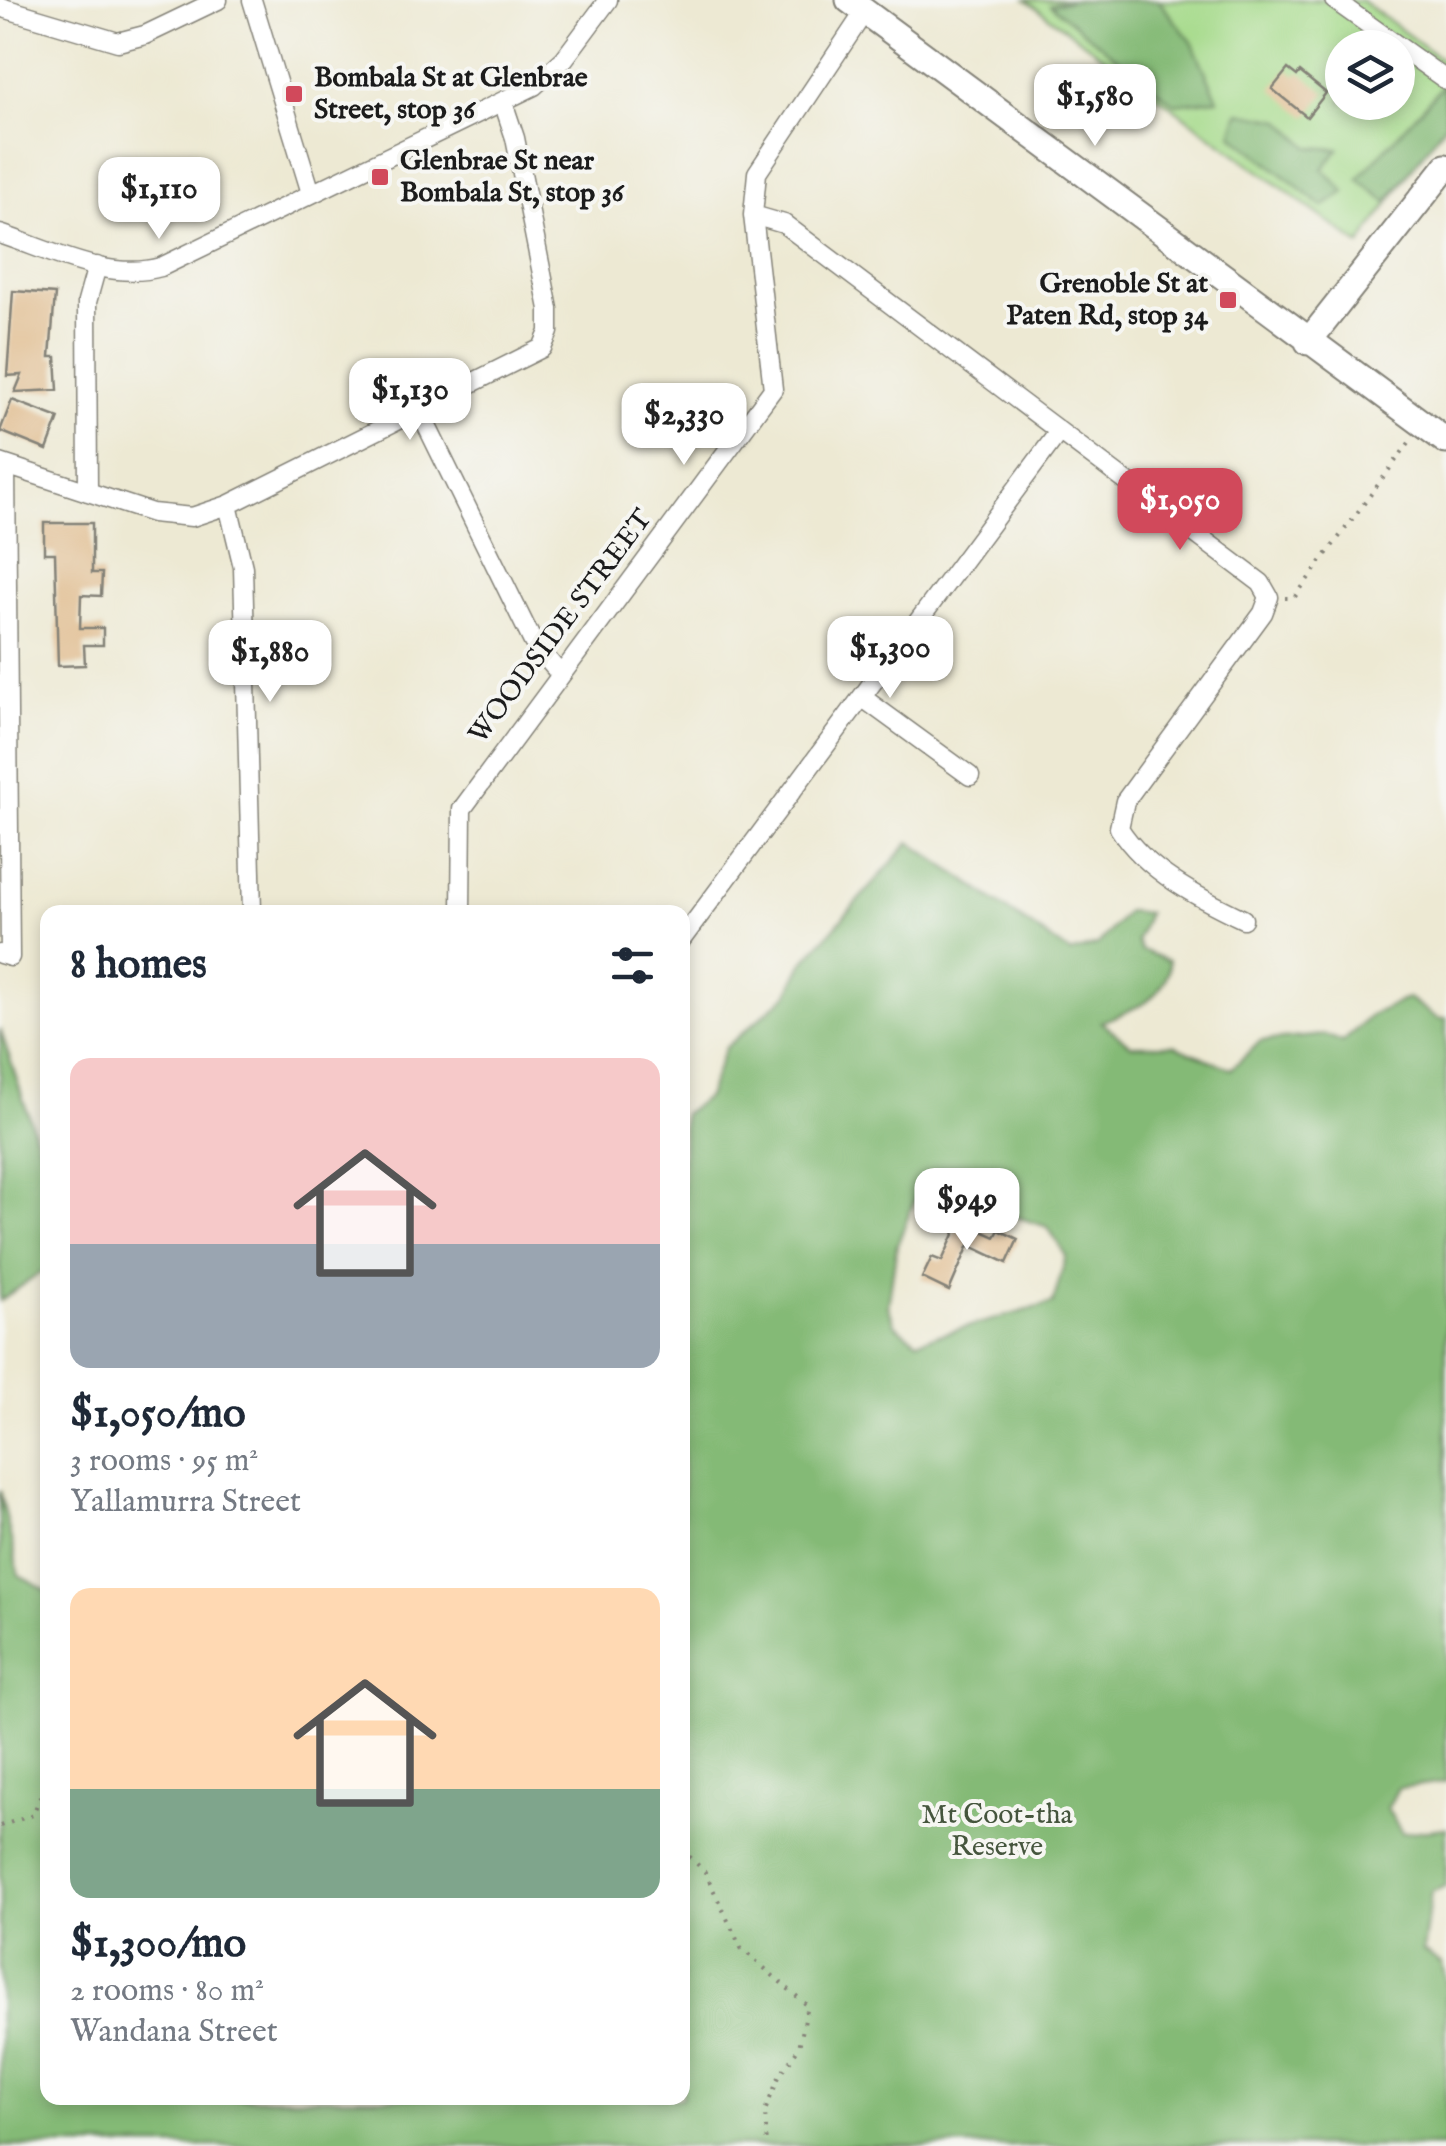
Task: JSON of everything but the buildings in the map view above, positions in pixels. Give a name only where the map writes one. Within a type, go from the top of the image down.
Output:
[{"type":"street","points":[[0,6],[118,42],[218,0]]},
{"type":"street","points":[[252,0],[311,193]]},
{"type":"street","points":[[0,234],[97,266],[130,272],[160,267],[504,102],[556,68],[608,0]]},
{"type":"street","points":[[1334,0],[1446,80]]},
{"type":"street","points":[[857,6],[1446,441]]},
{"type":"street","name":"WOODSIDE STREET","points":[[461,905],[462,809],[773,389],[753,215],[757,174],[857,6]]},
{"type":"street","points":[[5,956],[3,464],[152,513],[192,518],[228,506],[542,348],[548,332],[549,309],[515,138],[504,102]]},
{"type":"street","points":[[1308,342],[1446,167]]},
{"type":"street","points":[[753,215],[784,224],[1262,584],[1269,597],[1264,612],[1125,802],[1119,828],[1131,847],[1198,897],[1243,919]]},
{"type":"street","points":[[88,492],[87,302],[97,266]]},
{"type":"street","points":[[420,412],[533,642],[560,674]]},
{"type":"street","points":[[690,929],[1058,434]]},
{"type":"street","points":[[228,506],[242,567],[252,905]]},
{"type":"street","points":[[863,698],[970,776]]},
{"type":"path","points":[[1269,597],[1294,598],[1423,424]]},
{"type":"path","points":[[0,1826],[33,1815],[40,1797]]},
{"type":"path","points":[[690,1856],[705,1872],[741,1948],[808,2006],[799,2047],[778,2079],[765,2111],[767,2146]]},
{"type":"green space","points":[[1026,0],[1361,0],[1401,30],[1325,30],[1325,120],[1415,120],[1415,40],[1446,63],[1446,119],[1360,245]]},
{"type":"green space","points":[[1072,0],[1158,0],[1192,42],[1218,99],[1175,104],[1050,5]]},
{"type":"green space","points":[[1443,85],[1446,123],[1387,202],[1358,179]]},
{"type":"green space","points":[[1239,112],[1281,120],[1309,147],[1339,149],[1323,169],[1345,192],[1323,207],[1232,134]]},
{"type":"green space","name":"Mt Coot-tha Reserve","points":[[910,842],[1070,953],[1098,945],[1127,911],[1148,913],[1137,940],[1141,950],[1169,961],[1167,974],[1146,1002],[1101,1022],[1131,1045],[1174,1045],[1231,1069],[1261,1041],[1325,1035],[1343,1042],[1371,1015],[1408,998],[1438,1019],[1446,1018],[1446,1782],[1398,1788],[1387,1809],[1402,1833],[1446,1828],[1446,1886],[1431,1892],[1423,1951],[1442,1964],[1446,1983],[1446,2146],[0,2146],[0,1490],[19,1575],[40,1587],[40,2105],[690,2105],[690,1109],[707,1097],[725,1048],[788,994],[803,963]],"holes":[[[938,1176],[998,1211],[1048,1227],[1066,1256],[1053,1303],[917,1341],[895,1325],[888,1306],[897,1245],[916,1197]]]},
{"type":"green space","points":[[0,1029],[40,1150],[40,1273],[0,1301]]},
{"type":"place","name":"Bombala St at Glenbrae Street, stop 36","points":[[294,94]]},
{"type":"place","name":"Glenbrae St near Bombala St, stop 36","points":[[380,177]]},
{"type":"place","name":"Grenoble St at Paten Rd, stop 34","points":[[1228,300]]}]
